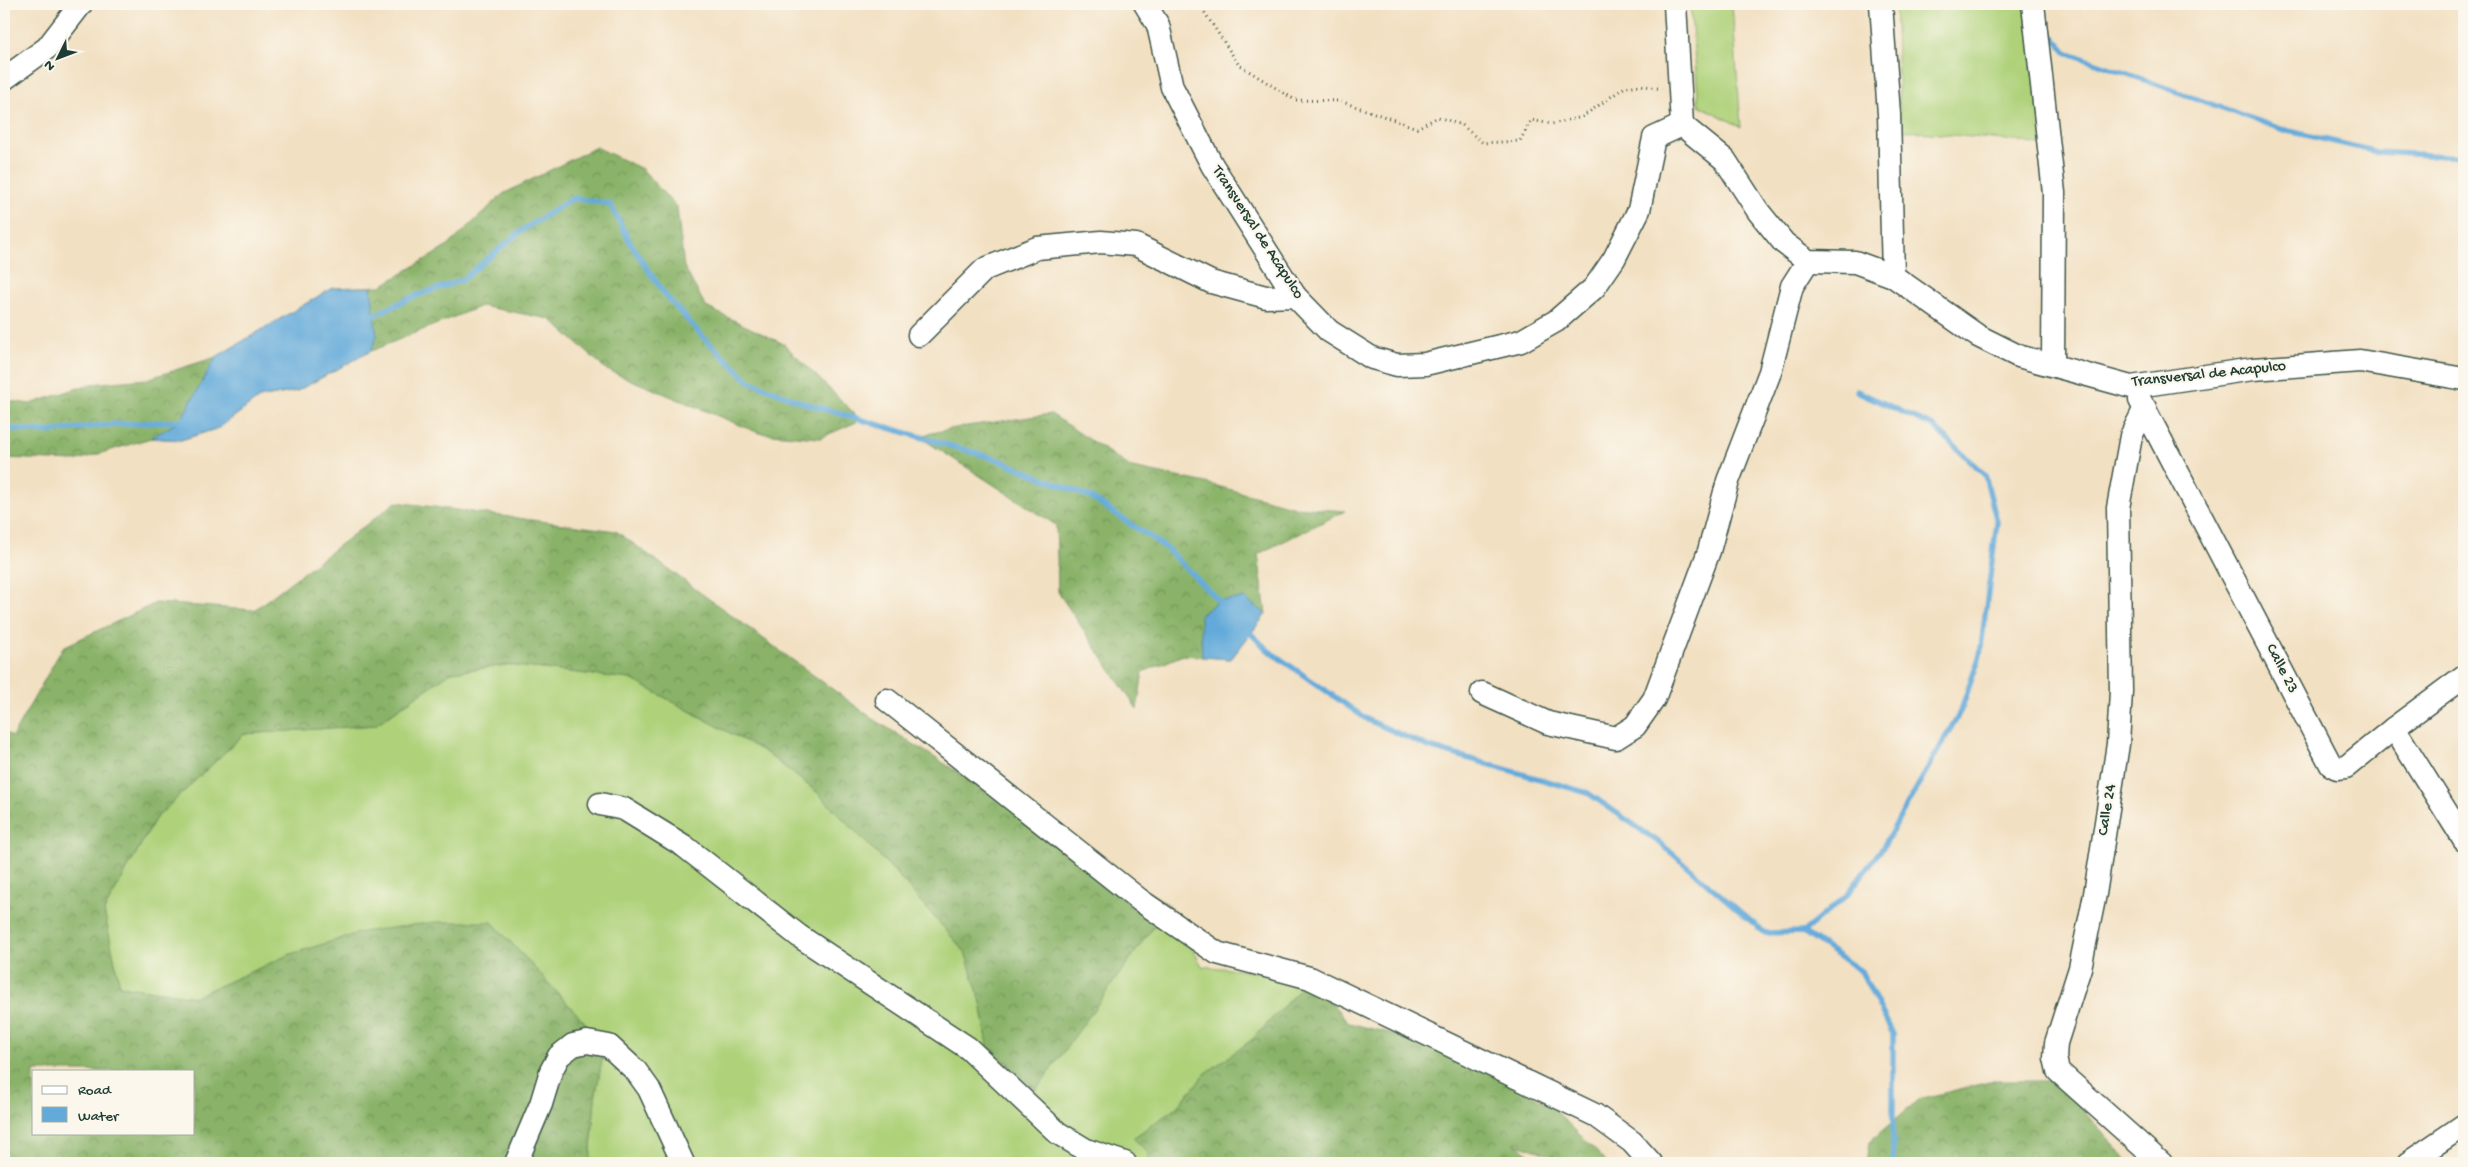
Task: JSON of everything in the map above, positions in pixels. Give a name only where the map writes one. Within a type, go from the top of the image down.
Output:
[{"type":"street","points":[[4,79],[47,48],[82,4]]},
{"type":"street","name":"Transversal de Acapulco","points":[[1145,4],[1158,25],[1172,86],[1212,165],[1295,296],[1329,331],[1372,358],[1397,365],[1425,364],[1521,341],[1556,321],[1594,288],[1614,259],[1639,210],[1654,138],[1682,125]]},
{"type":"street","points":[[1482,693],[1548,723],[1616,738],[1635,726],[1654,698],[1709,551],[1728,481],[1770,372],[1792,286],[1808,261],[1784,244],[1758,211],[1725,160],[1682,125],[1675,4]]},
{"type":"street","points":[[1881,4],[1888,114],[1893,276]]},
{"type":"street","points":[[2033,4],[2054,193],[2053,365]]},
{"type":"street","points":[[919,335],[985,269],[1037,248],[1101,242],[1136,245],[1211,282],[1266,297],[1295,296]]},
{"type":"street","name":"Transversal de Acapulco","points":[[1808,261],[1855,262],[1893,276],[1978,336],[2018,356],[2131,387],[2253,369],[2360,361],[2464,379]]},
{"type":"street","name":"Calle 23","points":[[2131,387],[2145,408],[2331,765],[2337,768],[2346,767],[2394,728]]},
{"type":"street","name":"Calle 24","points":[[2145,408],[2131,436],[2118,508],[2121,690],[2118,744],[2095,894],[2082,959],[2061,1024],[2055,1058],[2058,1071],[2161,1163]]},
{"type":"street","points":[[2464,676],[2394,728],[2464,840]]},
{"type":"street","points":[[887,700],[1141,901],[1217,953],[1310,978],[1577,1106],[1595,1115],[1632,1142],[1651,1163]]},
{"type":"street","points":[[600,804],[624,809],[684,846],[799,936],[968,1048],[1058,1133],[1086,1150],[1125,1163]]},
{"type":"street","points":[[516,1163],[541,1104],[551,1071],[559,1056],[573,1045],[587,1042],[609,1046],[636,1071],[653,1096],[683,1163]]},
{"type":"street","points":[[2408,1163],[2464,1124]]},
{"type":"path","points":[[1199,4],[1239,65],[1295,100],[1340,101],[1417,128],[1438,117],[1462,124],[1483,143],[1520,142],[1531,120],[1552,124],[1582,117],[1625,87],[1642,85],[1664,89],[1662,99]]},
{"type":"green space","points":[[1690,4],[1732,4],[1741,127],[1699,105]]},
{"type":"green space","points":[[1895,4],[2033,4],[2050,147],[2023,142],[1900,130]]},
{"type":"green space","points":[[596,147],[642,169],[677,208],[684,267],[706,307],[784,344],[861,420],[820,438],[759,433],[607,370],[550,319],[481,306],[371,351],[297,391],[259,398],[219,428],[181,440],[151,438],[75,461],[4,458],[4,400],[30,404],[90,384],[147,379],[216,357],[332,288],[381,286],[448,246],[503,194]]},
{"type":"green space","points":[[1051,414],[1132,468],[1202,482],[1295,507],[1345,511],[1258,554],[1266,614],[1231,659],[1183,655],[1143,672],[1137,709],[1058,592],[1056,525],[918,436],[960,427]]},
{"type":"green space","points":[[396,502],[616,531],[872,718],[1169,905],[1036,1090],[988,1046],[981,1002],[965,952],[895,872],[817,792],[765,752],[631,679],[508,665],[451,672],[375,725],[244,734],[155,819],[104,911],[120,986],[194,997],[291,954],[362,932],[435,922],[492,922],[605,1044],[595,1098],[590,1163],[4,1163],[4,731],[12,737],[63,647],[156,603],[254,610]]},
{"type":"green space","points":[[508,665],[631,679],[765,752],[817,792],[895,872],[965,952],[981,1002],[988,1046],[1036,1089],[1169,905],[1202,966],[1310,978],[1253,1039],[1205,1074],[1176,1108],[1133,1138],[1148,1153],[1150,1163],[590,1163],[595,1098],[605,1044],[291,954],[194,997],[120,986],[104,911],[155,819],[244,734],[375,725],[451,672]]},
{"type":"green space","points":[[1310,978],[1349,1023],[1409,1038],[1482,1066],[1551,1106],[1608,1163],[1574,1163],[1514,1143],[1542,1163],[1150,1163],[1148,1153],[1133,1138],[1176,1108],[1205,1074],[1253,1039]]},
{"type":"green space","points":[[1993,1081],[2059,1081],[2129,1163],[1866,1163],[1869,1142],[1919,1099]]},
{"type":"water","points":[[371,287],[377,336],[371,351],[297,391],[259,398],[219,428],[181,440],[151,438],[180,421],[216,357],[332,288]]},
{"type":"water","points":[[1244,598],[1266,614],[1231,659],[1202,657],[1200,615],[1218,601]]},
{"type":"waterway","points":[[2043,25],[2066,52],[2281,129],[2377,152],[2464,157]]},
{"type":"waterway","points":[[368,318],[410,298],[462,280],[521,231],[573,198],[610,204],[632,246],[665,295],[703,337],[749,381],[804,403],[996,459],[1090,497],[1165,547],[1224,606]]},
{"type":"waterway","points":[[1803,932],[1847,895],[1883,847],[1961,710],[1980,655],[1997,522],[1985,475],[1933,426],[1857,391]]},
{"type":"waterway","points":[[4,428],[46,432],[104,425],[180,421],[185,418]]},
{"type":"waterway","points":[[1246,629],[1269,651],[1368,720],[1429,747],[1588,793],[1660,843],[1765,933],[1803,932],[1861,971],[1893,1034],[1893,1163]]}]
